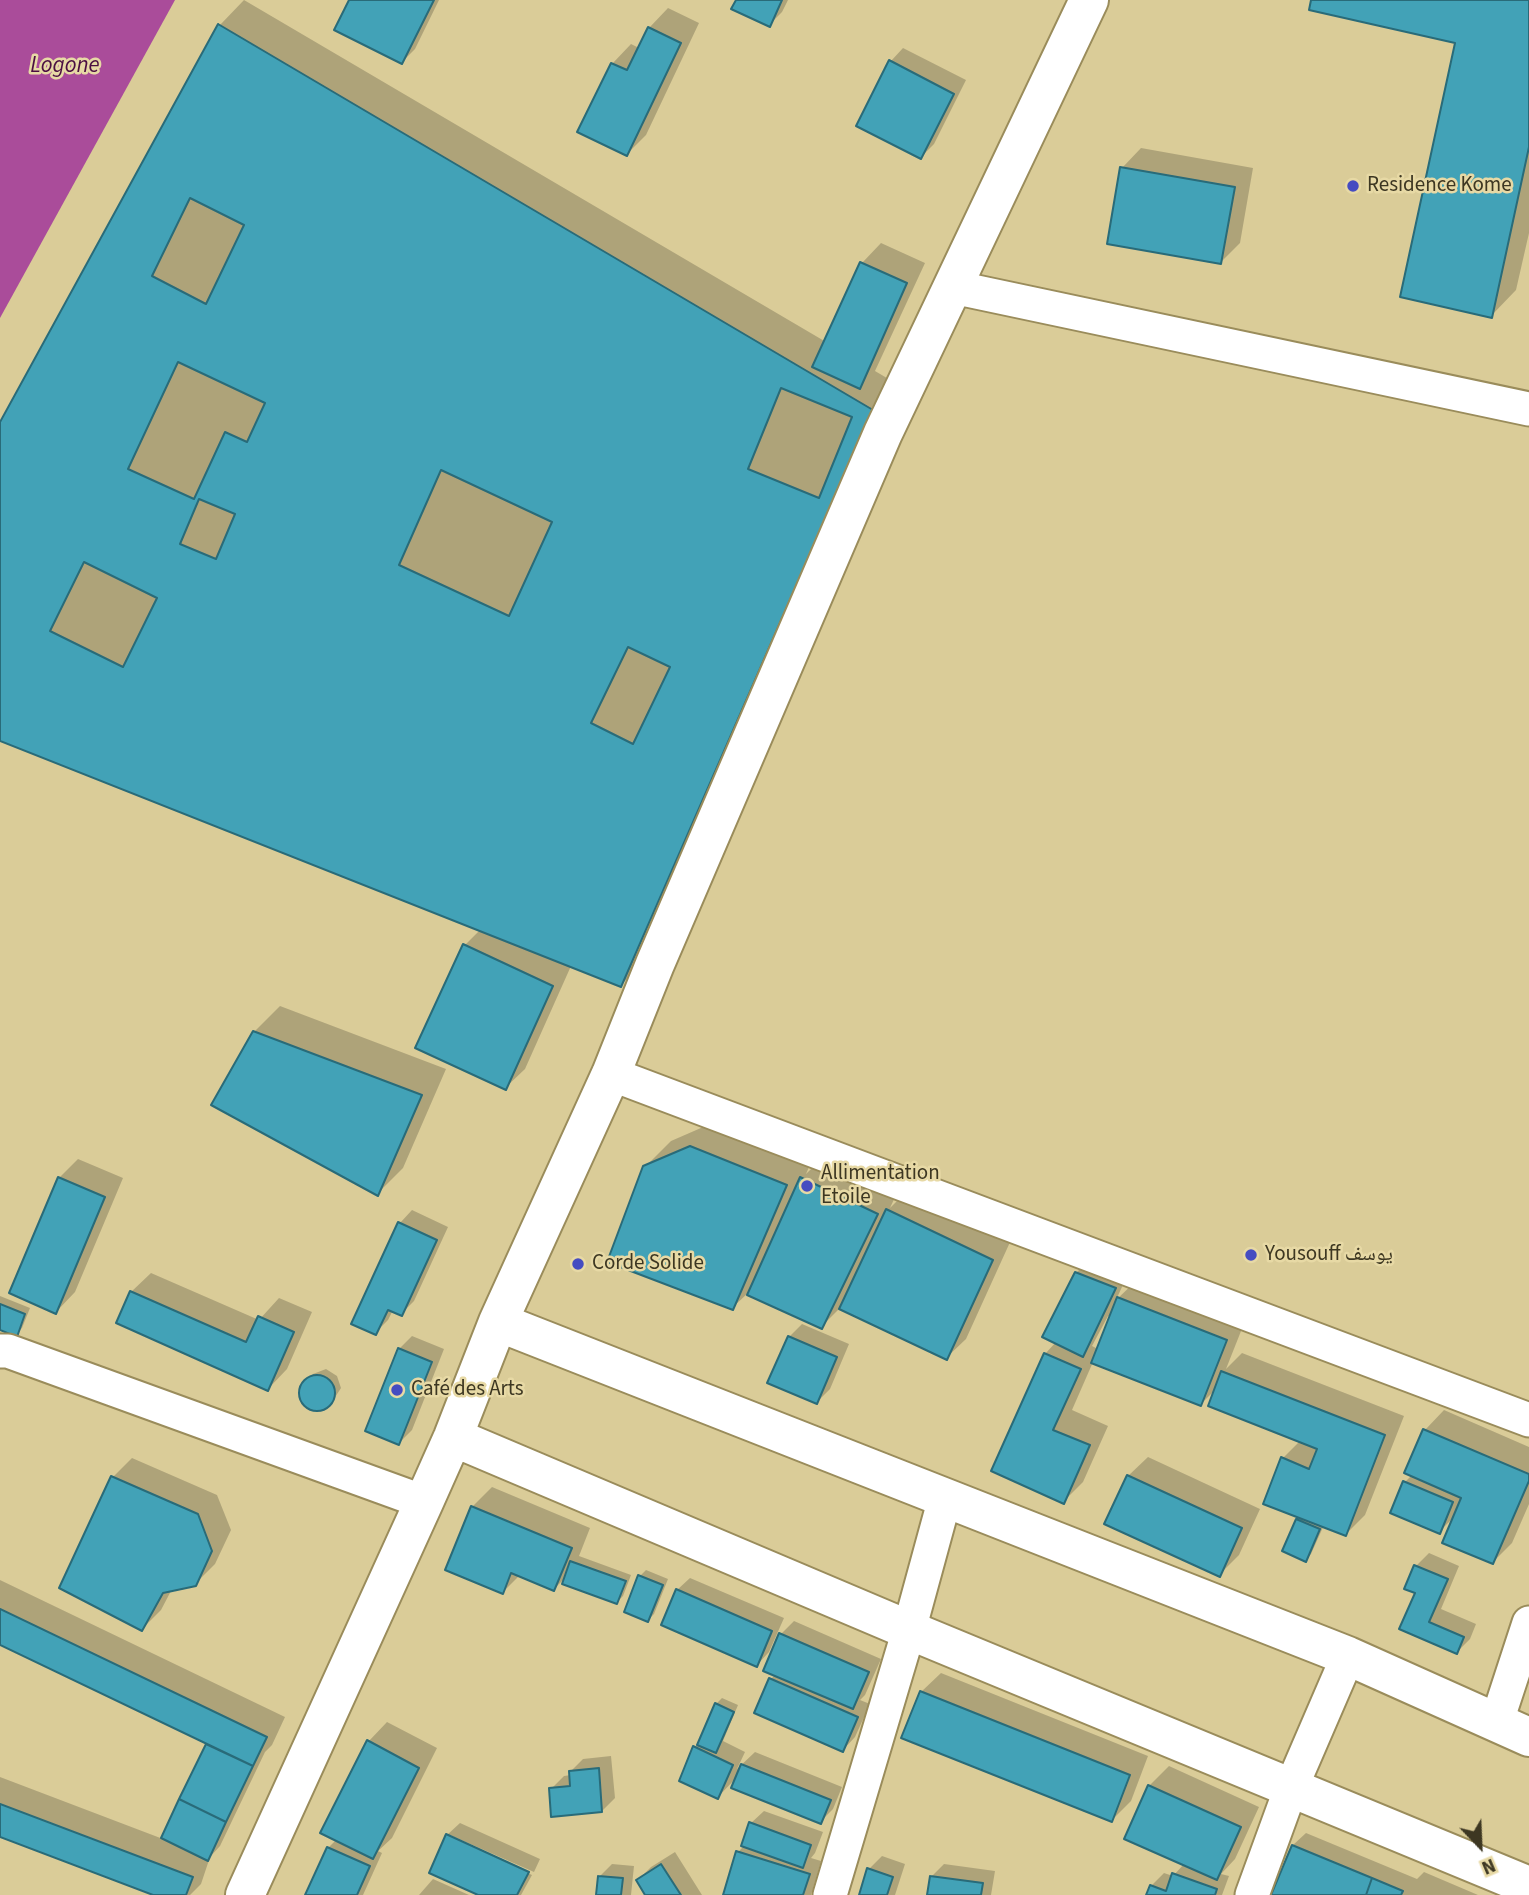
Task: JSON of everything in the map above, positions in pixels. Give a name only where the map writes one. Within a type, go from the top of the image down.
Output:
[{"type":"street","points":[[245,1895],[453,1437],[498,1322],[611,1074],[655,964],[883,433],[1089,0]]},
{"type":"street","points":[[953,287],[1529,409]]},
{"type":"street","points":[[611,1074],[1529,1420]]},
{"type":"street","points":[[498,1322],[1348,1656],[1512,1730],[1529,1623]]},
{"type":"street","points":[[0,1351],[8,1351],[424,1502]]},
{"type":"street","points":[[453,1437],[909,1630],[1529,1886]]},
{"type":"street","points":[[830,1895],[909,1630],[945,1498]]},
{"type":"street","points":[[1252,1895],[1291,1788],[1348,1656]]},
{"type":"water","name":"Logone","points":[[0,0],[175,0],[0,318]]},
{"type":"building","points":[[349,0],[434,0],[402,64],[334,30]]},
{"type":"building","points":[[736,0],[782,0],[770,27],[731,9]]},
{"type":"building","points":[[1311,0],[1529,0],[1529,147],[1492,318],[1400,297],[1455,43],[1309,10]]},
{"type":"building","points":[[218,24],[873,410],[621,987],[0,741],[0,422]]},
{"type":"building","points":[[648,27],[681,43],[627,156],[577,132],[611,63],[627,70]]},
{"type":"building","points":[[889,60],[954,94],[921,159],[856,126]]},
{"type":"building","points":[[1120,167],[1235,187],[1221,264],[1107,244]]},
{"type":"building","points":[[190,198],[244,225],[206,304],[152,276]]},
{"type":"building","points":[[860,262],[907,283],[860,389],[812,367]]},
{"type":"building","points":[[178,362],[265,403],[247,442],[225,432],[194,499],[128,469]]},
{"type":"building","points":[[781,388],[852,417],[819,498],[748,469]]},
{"type":"building","points":[[441,470],[552,522],[509,616],[399,565]]},
{"type":"building","points":[[199,499],[235,514],[216,559],[180,544]]},
{"type":"building","points":[[84,562],[157,598],[123,667],[50,631]]},
{"type":"building","points":[[628,647],[670,667],[633,744],[591,723]]},
{"type":"building","points":[[463,944],[553,986],[506,1090],[415,1048]]},
{"type":"building","points":[[253,1031],[422,1095],[378,1196],[211,1105]]},
{"type":"building","points":[[690,1146],[787,1185],[733,1310],[607,1262],[643,1166]]},
{"type":"building","points":[[58,1177],[105,1197],[56,1314],[9,1293]]},
{"type":"building","points":[[800,1177],[878,1214],[822,1329],[747,1295]]},
{"type":"building","points":[[886,1209],[993,1260],[947,1360],[839,1309]]},
{"type":"building","points":[[398,1222],[437,1240],[402,1316],[388,1310],[376,1335],[351,1324]]},
{"type":"building","points":[[1075,1272],[1116,1288],[1083,1357],[1042,1337]]},
{"type":"building","points":[[130,1291],[246,1342],[258,1316],[294,1332],[268,1391],[116,1323]]},
{"type":"building","points":[[1117,1297],[1227,1340],[1201,1406],[1091,1363]]},
{"type":"building","points":[[0,1304],[25,1314],[17,1337],[0,1330]]},
{"type":"building","points":[[788,1336],[837,1357],[817,1404],[767,1383]]},
{"type":"building","points":[[398,1348],[432,1362],[399,1445],[365,1431]]},
{"type":"building","points":[[1044,1353],[1081,1369],[1053,1430],[1090,1445],[1064,1504],[991,1471]]},
{"type":"building","points":[[1221,1371],[1385,1435],[1346,1536],[1263,1504],[1281,1457],[1309,1469],[1317,1449],[1208,1406]]},
{"type":"building","points":[[317,1375],[330,1380],[335,1393],[330,1406],[317,1411],[304,1406],[299,1393],[304,1380]]},
{"type":"building","points":[[1423,1429],[1529,1474],[1529,1481],[1493,1564],[1442,1543],[1461,1498],[1404,1473]]},
{"type":"building","points":[[1127,1475],[1242,1528],[1220,1577],[1104,1524]]},
{"type":"building","points":[[111,1476],[198,1514],[212,1551],[196,1586],[163,1593],[142,1631],[59,1588]]},
{"type":"building","points":[[1403,1481],[1453,1502],[1440,1534],[1390,1513]]},
{"type":"building","points":[[471,1506],[572,1548],[554,1591],[511,1573],[503,1594],[445,1570]]},
{"type":"building","points":[[1296,1519],[1320,1529],[1306,1562],[1282,1551]]},
{"type":"building","points":[[570,1561],[626,1581],[617,1604],[562,1584]]},
{"type":"building","points":[[1414,1565],[1448,1579],[1429,1622],[1464,1637],[1457,1654],[1399,1629],[1415,1593],[1404,1589]]},
{"type":"building","points":[[638,1575],[663,1585],[648,1622],[624,1612]]},
{"type":"building","points":[[676,1589],[772,1631],[757,1667],[661,1625]]},
{"type":"building","points":[[0,1609],[267,1737],[253,1766],[0,1645]]},
{"type":"building","points":[[779,1633],[869,1672],[853,1709],[763,1671]]},
{"type":"building","points":[[769,1678],[858,1717],[843,1752],[754,1713]]},
{"type":"building","points":[[920,1691],[1130,1775],[1112,1822],[901,1738]]},
{"type":"building","points":[[715,1703],[734,1712],[716,1753],[697,1745]]},
{"type":"building","points":[[367,1740],[419,1768],[373,1859],[320,1833]]},
{"type":"building","points":[[206,1744],[253,1766],[226,1822],[179,1799]]},
{"type":"building","points":[[693,1746],[733,1765],[718,1799],[679,1781]]},
{"type":"building","points":[[741,1764],[831,1800],[821,1824],[731,1788]]},
{"type":"building","points":[[599,1768],[602,1812],[551,1817],[549,1788],[570,1786],[569,1771]]},
{"type":"building","points":[[1148,1785],[1241,1827],[1217,1880],[1124,1839]]},
{"type":"building","points":[[179,1799],[226,1822],[208,1861],[161,1838]]},
{"type":"building","points":[[0,1804],[193,1877],[186,1895],[153,1895],[0,1837]]},
{"type":"building","points":[[749,1822],[811,1845],[803,1868],[741,1846]]},
{"type":"building","points":[[446,1834],[529,1872],[517,1895],[478,1895],[429,1873]]},
{"type":"building","points":[[1292,1845],[1372,1878],[1366,1895],[1271,1895]]},
{"type":"building","points":[[327,1847],[370,1866],[357,1895],[305,1895]]},
{"type":"building","points":[[736,1851],[810,1874],[803,1895],[723,1895]]},
{"type":"building","points":[[661,1864],[681,1895],[645,1895],[636,1880]]},
{"type":"building","points":[[867,1868],[893,1877],[887,1895],[859,1895]]},
{"type":"building","points":[[1172,1873],[1217,1889],[1215,1895],[1146,1895],[1150,1885],[1166,1891]]},
{"type":"building","points":[[598,1876],[623,1878],[621,1895],[596,1895]]},
{"type":"building","points":[[930,1876],[983,1883],[981,1895],[927,1895]]},
{"type":"building","points":[[1372,1878],[1403,1891],[1401,1895],[1366,1895]]},
{"type":"place","name":"Residence Kome","points":[[1353,186]]},
{"type":"place","name":"Allimentation Etoile","points":[[807,1186]]},
{"type":"place","name":"Yousouff يوسف","points":[[1251,1255]]},
{"type":"place","name":"Corde Solide","points":[[578,1264]]},
{"type":"place","name":"Café des Arts","points":[[397,1390]]}]
